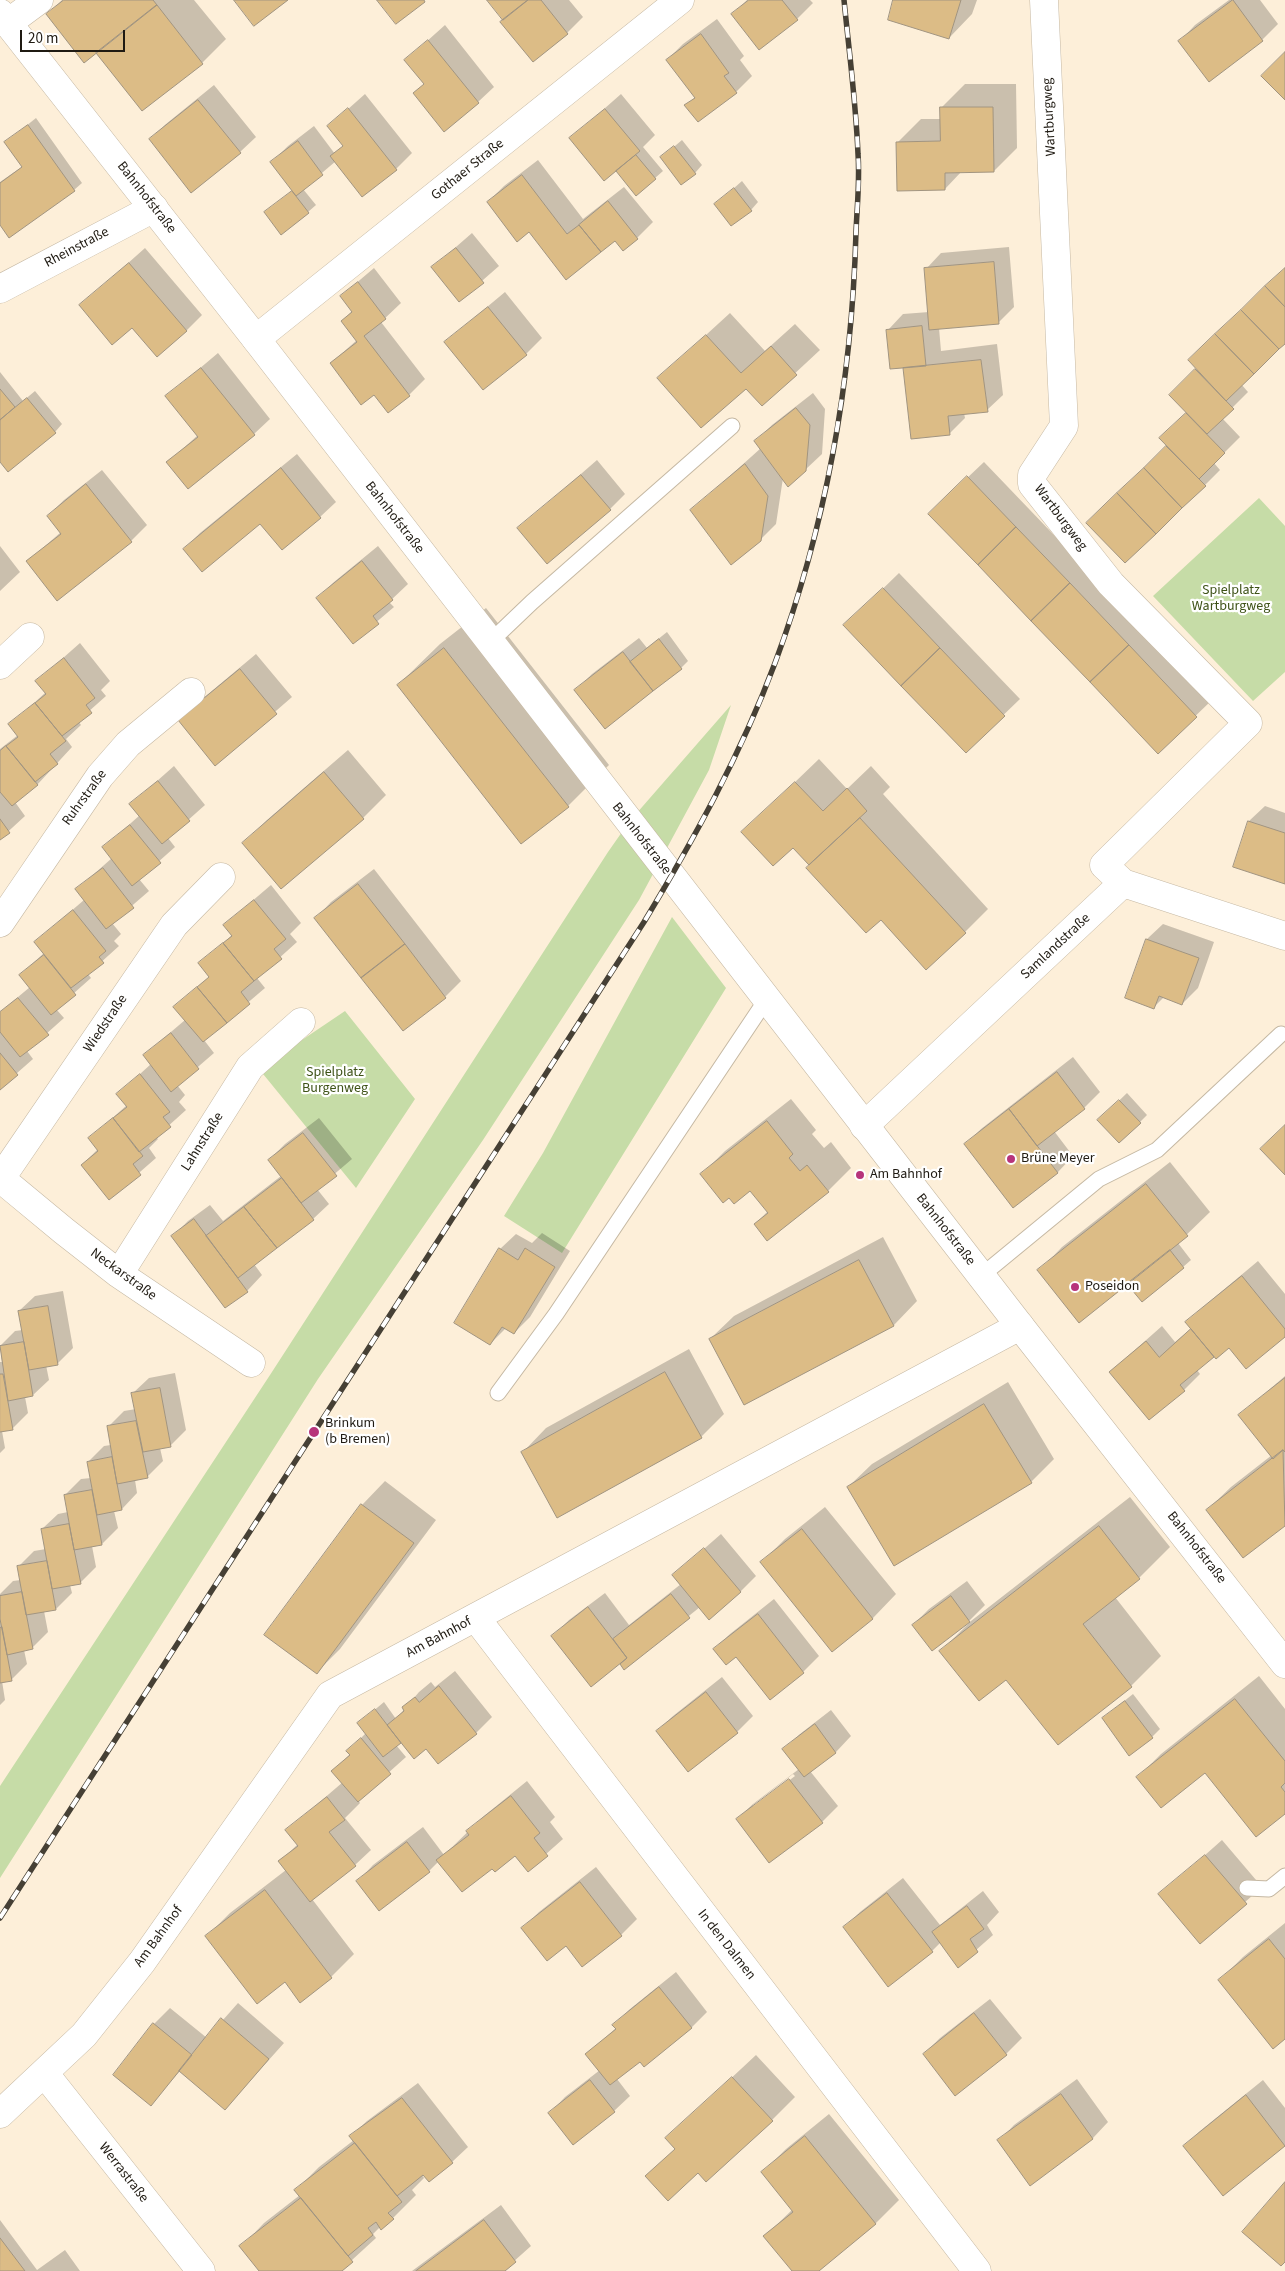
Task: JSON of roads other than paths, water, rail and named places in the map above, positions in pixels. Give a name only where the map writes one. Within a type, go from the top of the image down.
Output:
[{"type":"street","points":[[4,18],[39,0]]},
{"type":"street","name":"Gothaer Straße","points":[[256,339],[680,0]]},
{"type":"street","name":"Wartburgweg","points":[[1044,0],[1064,426],[1032,475],[1032,484],[1112,584],[1248,723],[1104,865],[1124,883]]},
{"type":"street","name":"Bahnhofstraße","points":[[4,18],[256,339],[864,1126],[1285,1664]]},
{"type":"street","name":"Rheinstraße","points":[[0,288],[154,208]]},
{"type":"street","points":[[0,665],[30,637]]},
{"type":"street","name":"Ruhrstraße","points":[[0,923],[100,776],[128,744],[191,692]]},
{"type":"street","name":"Wiedstraße","points":[[0,1178],[174,925],[221,877]]},
{"type":"street","points":[[1124,883],[1285,936]]},
{"type":"street","name":"Samlandstraße","points":[[864,1126],[1124,883]]},
{"type":"street","name":"Lahnstraße","points":[[119,1274],[250,1067],[301,1022]]},
{"type":"street","name":"Neckarstraße","points":[[0,1178],[64,1232],[119,1274],[251,1363]]},
{"type":"street","name":"Am Bahnhof","points":[[0,2114],[45,2074],[84,2035],[142,1962],[330,1695],[1020,1326]]},
{"type":"street","name":"In den Dalmen","points":[[476,1618],[977,2271]]},
{"type":"street","name":"Werrastraße","points":[[45,2074],[201,2271]]},
{"type":"lane","points":[[489,642],[732,426]]},
{"type":"lane","points":[[498,1393],[562,1306],[766,1000]]},
{"type":"lane","points":[[981,1276],[1099,1179],[1157,1150],[1281,1034]]},
{"type":"lane","points":[[1247,1888],[1268,1889],[1285,1876]]},
{"type":"railway","points":[[0,1918],[644,922],[716,796],[762,697],[793,611],[822,505],[833,451],[849,342],[859,174],[856,116],[844,0]]},
{"type":"place","name":"Brüne Meyer","points":[[1011,1159]]},
{"type":"place","name":"Am Bahnhof","points":[[860,1175]]},
{"type":"place","name":"Poseidon","points":[[1075,1287]]},
{"type":"place","name":"Brinkum (b Bremen)","points":[[314,1432]]},
{"type":"park label","name":"Spielplatz Wartburgweg","points":[[1231,600]]},
{"type":"park label","name":"Spielplatz Burgenweg","points":[[335,1082]]}]
